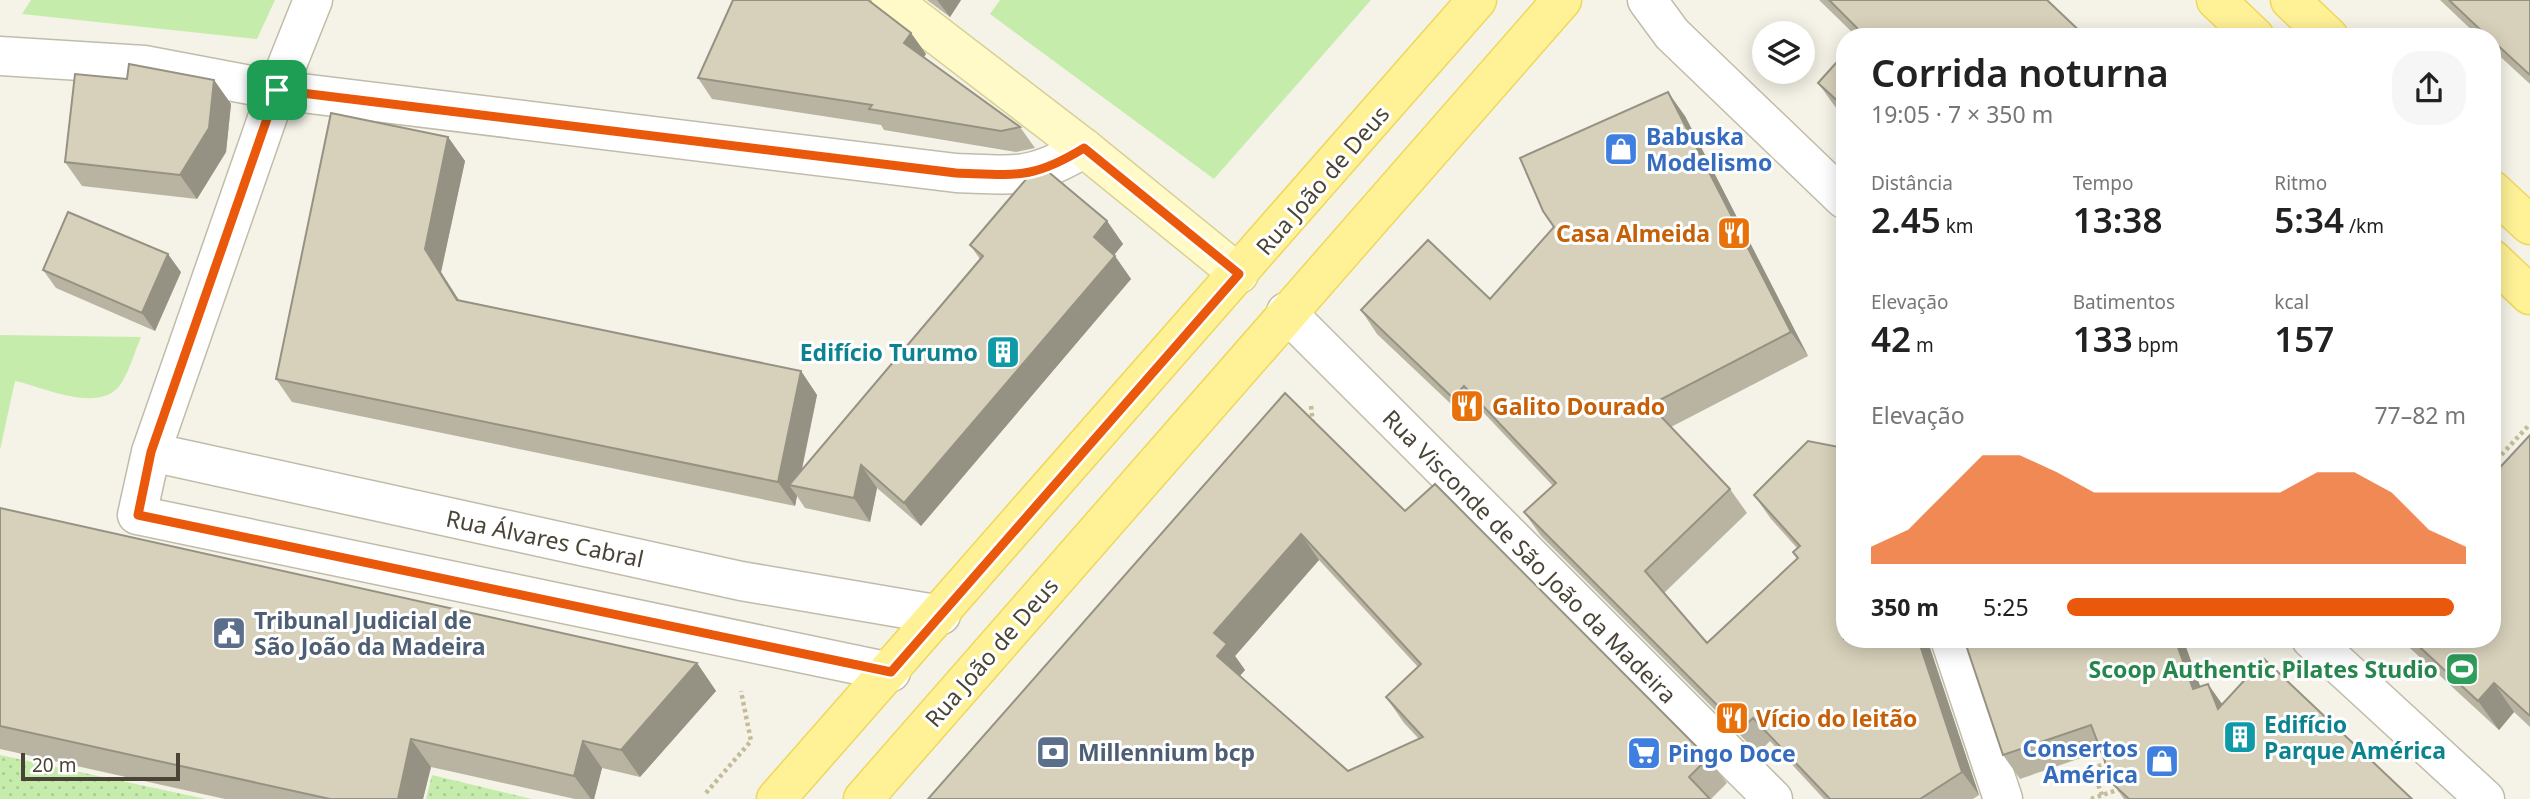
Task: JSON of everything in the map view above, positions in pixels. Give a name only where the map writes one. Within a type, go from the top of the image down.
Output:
[{"type":"main road","name":"Rua João de Deus","points":[[776,799],[891,672],[1477,0]]},
{"type":"main road","name":"Rua João de Deus","points":[[863,799],[1286,312],[1562,0]]},
{"type":"main road","points":[[2216,0],[2246,28]]},
{"type":"main road","points":[[2290,0],[2320,28]]},
{"type":"main road","points":[[2501,198],[2530,225]]},
{"type":"main road","points":[[2501,268],[2530,295]]},
{"type":"street","points":[[313,0],[277,90],[151,452],[138,515],[891,672]]},
{"type":"street","points":[[891,0],[1084,148],[1239,274]]},
{"type":"street","points":[[1647,0],[1672,34],[1836,191]]},
{"type":"street","points":[[0,56],[144,65],[277,90],[956,173],[1020,175],[1052,168],[1084,148]]},
{"type":"street","name":"Rua Visconde de São João da Madeira","points":[[1286,312],[1773,799]]},
{"type":"street","name":"Rua Álvares Cabral","points":[[151,452],[741,581],[941,615]]},
{"type":"street","points":[[1953,648],[2003,799]]},
{"type":"street","points":[[2321,648],[2485,799]]},
{"type":"path","points":[[2501,455],[2530,424]]},
{"type":"path","points":[[2102,795],[2092,768],[2120,758]]},
{"type":"path","points":[[2091,799],[2130,785]]},
{"type":"green space","points":[[31,0],[275,0],[257,39],[22,14]]},
{"type":"green space","points":[[1000,0],[1371,0],[1214,179],[990,14]]},
{"type":"green space","points":[[0,335],[141,337],[122,382],[113,392],[101,397],[72,396],[15,381],[0,450]]},
{"type":"green space","points":[[0,755],[206,799],[0,799]]},
{"type":"green space","points":[[432,775],[532,799],[426,799]]},
{"type":"building","points":[[733,0],[868,0],[911,33],[904,43],[1020,127],[1001,131],[869,109],[872,105],[698,78]]},
{"type":"building","points":[[1829,0],[2047,0],[2077,28],[1857,28]]},
{"type":"building","points":[[2449,0],[2530,0],[2530,75],[2501,48],[2501,28],[2479,28]]},
{"type":"building","points":[[1836,63],[1836,100],[1818,83]]},
{"type":"building","points":[[129,64],[214,80],[209,128],[180,175],[65,162],[75,74],[127,79]]},
{"type":"building","points":[[1668,92],[1791,332],[1650,405],[1730,489],[1645,571],[1707,643],[1798,558],[1793,552],[1800,546],[1754,495],[1808,441],[1836,446],[1836,648],[1921,648],[1962,772],[1920,799],[1830,799],[1753,718],[1741,729],[1524,512],[1556,483],[1464,386],[1453,398],[1361,310],[1428,240],[1490,299],[1554,227],[1543,211],[1520,158]]},
{"type":"building","points":[[331,113],[448,137],[425,249],[457,300],[801,371],[778,482],[276,379]]},
{"type":"building","name":"Edifício Turumo","points":[[1039,164],[1107,221],[1094,237],[1115,256],[904,503],[861,465],[854,498],[789,485],[983,256],[970,245]]},
{"type":"building","points":[[68,212],[168,254],[142,313],[43,270]]},
{"type":"building","points":[[1285,393],[1405,511],[1435,484],[1708,758],[1689,777],[1710,799],[928,799]],"holes":[[[1301,534],[1421,664],[1386,697],[1423,737],[1348,771],[1217,656],[1227,644],[1214,633]]]},
{"type":"building","points":[[2530,435],[2530,716],[2494,683],[2478,701],[2421,648],[2501,648],[2501,466]]},
{"type":"building","name":"Tribunal Judicial de São João da Madeira","points":[[0,508],[697,663],[621,750],[583,741],[574,776],[411,739],[398,799],[330,799],[0,726]]},
{"type":"building","points":[[1967,648],[2178,648],[2193,689],[2208,684],[2218,709],[2264,659],[2412,799],[2129,799],[2114,785],[2091,725],[2003,755]]},
{"type":"place","name":"Babuska Modelismo","points":[[1621,149]]},
{"type":"place","name":"Casa Almeida","points":[[1734,233]]},
{"type":"place","name":"Edifício Turumo","points":[[1003,352]]},
{"type":"place","name":"Galito Dourado","points":[[1467,406]]},
{"type":"place","name":"Tribunal Judicial de São João da Madeira","points":[[229,633]]},
{"type":"place","name":"Scoop Authentic Pilates Studio","points":[[2462,669]]},
{"type":"place","name":"Vício do leitão","points":[[1732,718]]},
{"type":"place","name":"Edifício Parque América","points":[[2240,737]]},
{"type":"place","name":"Millennium bcp","points":[[1053,752]]},
{"type":"place","name":"Pingo Doce","points":[[1644,753]]},
{"type":"place","name":"Consertos América","points":[[2162,761]]},
{"type":"route","points":[[277,90],[956,173],[1020,175],[1052,168],[1084,148],[1239,274],[891,672],[138,515],[151,452],[277,90]]}]
